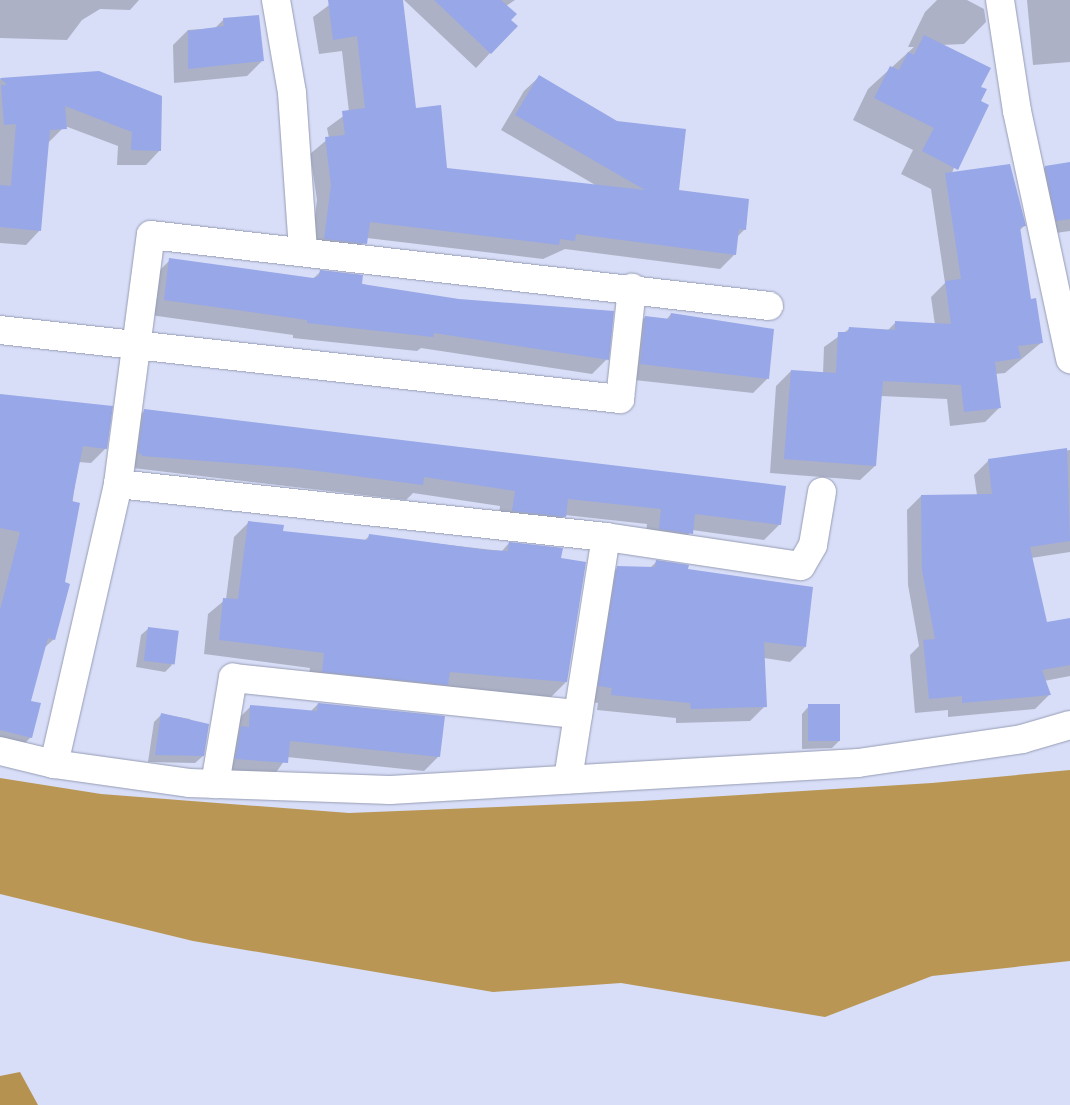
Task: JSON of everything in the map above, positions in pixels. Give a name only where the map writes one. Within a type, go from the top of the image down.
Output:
[{"type":"street","points":[[276,0],[292,93],[303,250]]},
{"type":"street","points":[[1000,0],[1017,111],[1070,359]]},
{"type":"street","points":[[54,764],[118,484],[151,235],[303,250],[632,288],[769,306]]},
{"type":"street","points":[[0,330],[136,343],[620,399],[632,288]]},
{"type":"street","points":[[118,484],[606,537],[801,566],[813,545],[822,492]]},
{"type":"street","points":[[568,779],[606,537]]},
{"type":"street","points":[[215,784],[233,678],[578,714]]},
{"type":"street","points":[[0,751],[54,764],[215,784],[390,790],[858,763],[1022,739],[1070,725]]},
{"type":"shaded area","points":[[1070,770],[1070,961],[932,976],[825,1017],[621,983],[493,992],[193,941],[0,894],[0,778],[101,794],[349,813],[642,801],[932,783]]},
{"type":"shaded area","points":[[20,1072],[38,1105],[0,1105],[0,1076]]},
{"type":"building","points":[[328,0],[403,0],[416,108],[441,105],[447,168],[645,190],[515,115],[539,75],[617,121],[686,129],[679,190],[749,199],[746,230],[739,229],[736,255],[576,234],[575,241],[560,239],[559,245],[370,222],[367,244],[324,239],[331,185],[325,137],[345,135],[342,111],[365,108],[357,36],[333,40]]},
{"type":"building","points":[[434,0],[501,0],[517,14],[511,20],[518,26],[491,54]]},
{"type":"building","points":[[259,15],[264,61],[188,69],[188,31],[224,26],[223,18]]},
{"type":"building","points":[[924,35],[991,68],[981,87],[987,89],[981,101],[989,105],[958,170],[922,151],[934,128],[874,98],[890,66],[899,70],[908,52],[914,55]]},
{"type":"building","points":[[99,71],[162,96],[161,151],[131,150],[132,132],[65,106],[67,129],[50,130],[41,231],[0,227],[0,185],[11,186],[16,124],[4,125],[1,85],[7,85],[0,78]]},
{"type":"building","points":[[1070,162],[1070,219],[1056,221],[1045,166]]},
{"type":"building","points":[[1010,164],[1026,226],[1020,227],[1031,299],[1036,298],[1043,343],[1018,346],[1021,358],[995,362],[1001,408],[964,412],[961,385],[883,381],[876,466],[784,459],[791,370],[836,373],[838,332],[848,332],[849,327],[895,330],[895,321],[951,324],[945,281],[961,279],[945,173]]},
{"type":"building","points":[[169,258],[313,278],[319,276],[320,270],[363,275],[362,284],[459,299],[614,311],[609,360],[434,333],[433,337],[307,323],[307,320],[164,300]]},
{"type":"building","points":[[671,313],[774,329],[769,379],[640,364],[645,316],[670,319]]},
{"type":"building","points":[[0,394],[113,406],[107,449],[83,446],[72,501],[80,503],[65,582],[70,584],[55,640],[48,638],[31,701],[41,703],[32,738],[0,730],[0,610],[20,532],[0,528]]},
{"type":"building","points":[[144,409],[786,486],[781,525],[695,514],[693,534],[659,529],[661,509],[568,499],[566,517],[512,511],[515,491],[424,477],[423,485],[295,468],[143,456],[138,452]]},
{"type":"building","points":[[1067,448],[1070,541],[1030,547],[1047,622],[1070,618],[1070,665],[1042,670],[1051,695],[962,703],[962,696],[929,699],[923,640],[935,639],[922,570],[921,495],[992,494],[988,459]]},
{"type":"building","points":[[248,521],[284,525],[283,531],[368,540],[369,534],[487,550],[508,551],[509,542],[563,548],[561,558],[586,562],[567,682],[450,672],[448,685],[322,672],[324,653],[219,640],[223,598],[238,599]]},
{"type":"building","points":[[656,560],[689,565],[688,569],[813,587],[806,647],[764,642],[767,707],[691,709],[690,703],[611,695],[612,688],[598,686],[617,566],[655,567]]},
{"type":"building","points":[[148,627],[179,631],[175,665],[144,661]]},
{"type":"building","points":[[318,703],[445,716],[440,757],[290,741],[288,763],[235,759],[241,726],[249,727],[250,705],[317,711]]},
{"type":"building","points":[[808,704],[840,704],[840,741],[808,741]]},
{"type":"building","points":[[161,713],[209,724],[204,756],[155,755]]}]
